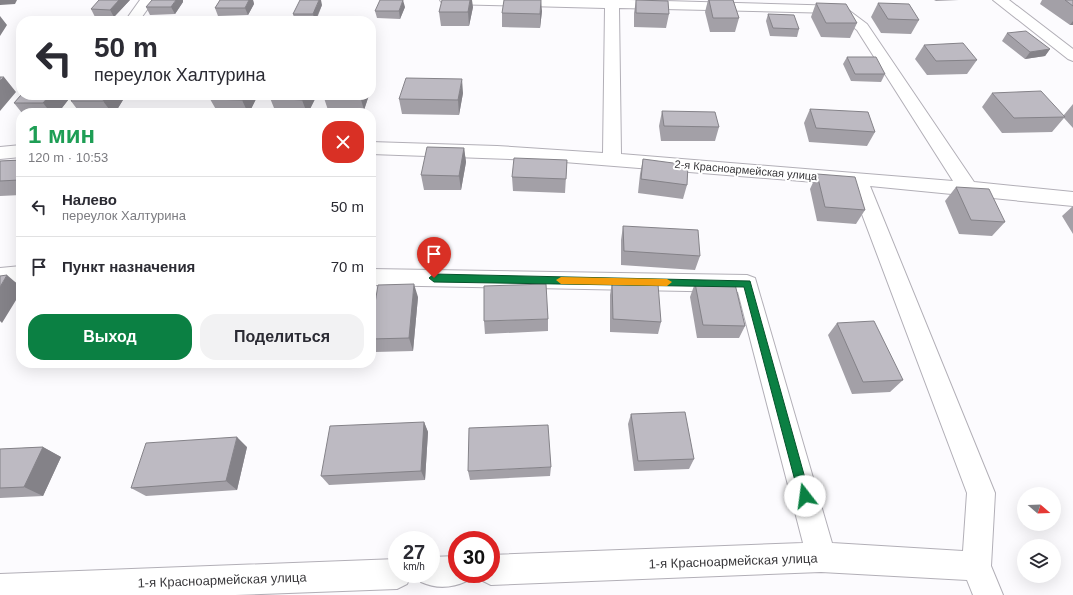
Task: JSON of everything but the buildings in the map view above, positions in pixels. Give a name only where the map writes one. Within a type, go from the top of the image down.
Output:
[{"type":"street","points":[[136,16],[147,0]]},
{"type":"street","points":[[447,0],[838,9],[862,28],[968,188]]},
{"type":"street","points":[[1000,0],[1073,56]]},
{"type":"street","points":[[612,3],[612,159]]},
{"type":"street","name":"2-я Красноармейская улица","points":[[376,148],[414,148],[612,159],[968,188],[1073,200]]},
{"type":"street","points":[[0,153],[16,151]]},
{"type":"street","points":[[858,179],[981,493],[976,566],[988,595]]},
{"type":"street","points":[[0,276],[16,274]]},
{"type":"street","points":[[376,277],[747,284],[821,557]]},
{"type":"street","name":"1-я Красноармейская улица","points":[[500,570],[821,557],[976,566]]},
{"type":"street","name":"1-я Красноармейская улица","points":[[0,589],[388,574]]},
{"type":"slow traffic","points":[[561,280],[667,282]]},
{"type":"route","points":[[434,278],[747,284],[805,496]]}]
